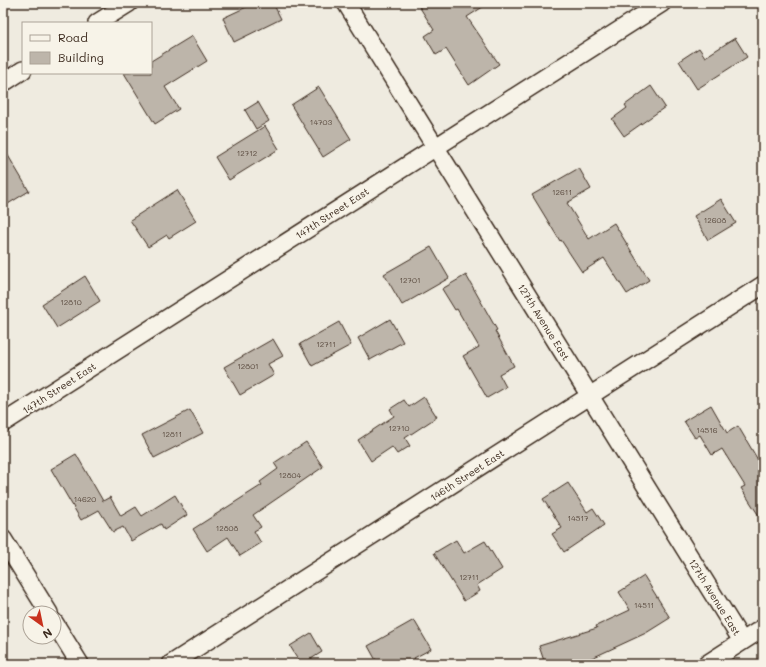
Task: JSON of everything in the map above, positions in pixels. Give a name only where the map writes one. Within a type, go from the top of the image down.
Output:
[{"type":"street","points":[[99,22],[129,3]]},
{"type":"street","name":"127th Avenue East","points":[[346,3],[742,641]]},
{"type":"street","name":"147th Street East","points":[[3,423],[662,3]]},
{"type":"street","points":[[3,83],[22,71]]},
{"type":"street","name":"146th Street East","points":[[170,664],[763,285]]},
{"type":"street","points":[[3,539],[43,605]]},
{"type":"street","points":[[707,664],[763,628]]},
{"type":"street","points":[[62,635],[80,664]]},
{"type":"building","points":[[255,3],[273,3],[281,19],[234,42],[223,18]]},
{"type":"building","points":[[417,3],[489,3],[467,17],[499,64],[469,85],[446,49],[436,55],[425,36],[434,30]]},
{"type":"building","points":[[192,36],[207,61],[165,87],[179,109],[155,124],[125,74],[152,74],[152,60]]},
{"type":"building","points":[[735,38],[747,57],[697,89],[679,61],[699,48],[705,57]]},
{"type":"building","points":[[651,86],[665,107],[624,136],[612,119],[627,108],[625,105]]},
{"type":"building","points":[[319,87],[351,139],[323,157],[291,105]]},
{"type":"building","points":[[258,102],[269,121],[256,129],[245,110]]},
{"type":"building","points":[[265,126],[279,149],[229,180],[215,157]]},
{"type":"building","points":[[3,147],[29,191],[3,207]]},
{"type":"building","points":[[579,168],[591,189],[567,203],[589,239],[614,223],[649,280],[627,294],[604,258],[582,272],[561,240],[560,241],[532,195]]},
{"type":"building","points":[[177,190],[196,221],[169,238],[167,235],[148,247],[130,220]]},
{"type":"building","points":[[721,199],[736,223],[708,240],[694,216]]},
{"type":"building","points":[[431,247],[449,278],[402,305],[384,274]]},
{"type":"building","points":[[466,275],[497,330],[495,331],[514,366],[499,374],[506,387],[487,398],[463,356],[479,347],[457,309],[455,310],[442,289]]},
{"type":"building","points":[[85,276],[100,301],[57,328],[42,304]]},
{"type":"building","points":[[390,319],[403,342],[370,360],[358,338]]},
{"type":"building","points":[[339,322],[351,345],[312,366],[300,344]]},
{"type":"building","points":[[273,339],[283,356],[268,364],[274,375],[240,395],[224,367]]},
{"type":"building","points":[[424,397],[437,417],[405,438],[410,446],[397,454],[392,447],[371,461],[358,440],[394,416],[390,409],[404,400],[409,407]]},
{"type":"building","points":[[711,405],[727,433],[738,426],[758,460],[763,457],[763,522],[741,488],[745,486],[722,449],[712,455],[700,435],[695,438],[684,421]]},
{"type":"building","points":[[190,410],[203,433],[154,458],[142,435]]},
{"type":"building","points":[[306,442],[323,467],[253,515],[261,527],[254,531],[261,543],[240,556],[228,537],[207,551],[193,529],[262,485],[260,482],[278,469],[274,463]]},
{"type":"building","points":[[76,454],[103,501],[110,497],[121,516],[136,507],[142,516],[175,495],[187,515],[164,530],[161,524],[131,541],[123,527],[113,532],[99,510],[81,520],[51,469]]},
{"type":"building","points":[[568,483],[587,512],[593,508],[604,525],[564,552],[552,534],[562,528],[543,499]]},
{"type":"building","points":[[456,540],[464,553],[485,541],[502,569],[477,585],[480,591],[464,601],[434,553]]},
{"type":"building","points":[[644,576],[670,618],[646,633],[592,658],[572,664],[545,664],[539,646],[597,628],[596,626],[630,610],[619,592]]},
{"type":"building","points":[[414,620],[431,649],[414,658],[418,664],[378,664],[368,646]]},
{"type":"building","points":[[311,633],[322,652],[301,664],[290,646]]}]
